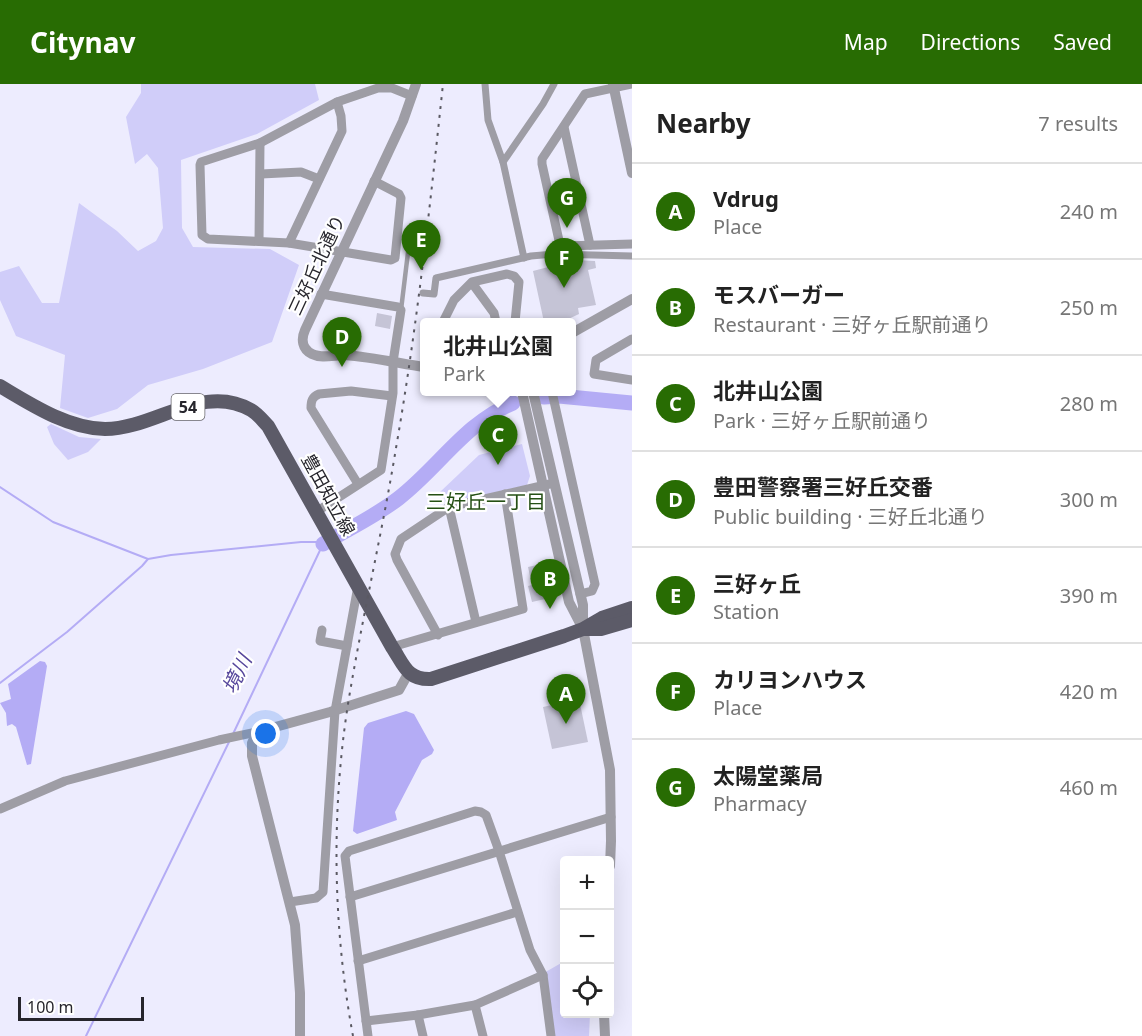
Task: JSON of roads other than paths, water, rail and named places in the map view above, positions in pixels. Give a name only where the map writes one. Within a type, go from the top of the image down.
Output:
[{"type":"main road","name":"豊田知立線","points":[[0,386],[69,422],[100,428],[138,423],[210,401],[230,401],[253,411],[268,426],[392,647],[409,672]]},
{"type":"main road","points":[[409,672],[415,678],[431,679],[583,629],[602,618],[632,608]]},
{"type":"main road","points":[[583,629],[601,629],[632,620]]},
{"type":"street","name":"三好丘北通り","points":[[416,84],[403,121],[303,334],[303,346],[312,355],[320,357],[344,355],[420,366]]},
{"type":"street","points":[[485,84],[489,120],[503,162],[524,258]]},
{"type":"street","points":[[503,162],[554,84]]},
{"type":"street","points":[[632,84],[613,86],[585,94],[542,159],[558,242],[564,246],[632,244]]},
{"type":"street","points":[[613,86],[632,173]]},
{"type":"street","points":[[374,181],[399,194],[401,198],[395,258],[391,260],[289,243],[204,237],[200,165],[204,160],[261,143],[337,102],[378,88],[392,88],[412,96]]},
{"type":"street","points":[[289,243],[342,131],[337,102]]},
{"type":"street","points":[[564,127],[590,245]]},
{"type":"street","points":[[259,241],[261,143]]},
{"type":"street","points":[[261,174],[301,172],[319,179]]},
{"type":"street","points":[[423,293],[434,294],[436,278],[524,258],[554,254],[632,256]]},
{"type":"street","points":[[445,318],[454,300],[472,283],[507,274],[514,276],[519,282],[515,318]]},
{"type":"street","points":[[472,283],[495,313],[496,318]]},
{"type":"street","points":[[319,517],[358,484],[381,470],[401,310],[398,307],[321,294]]},
{"type":"street","points":[[576,331],[632,299]]},
{"type":"street","points":[[632,339],[596,360],[594,374],[632,380]]},
{"type":"street","points":[[358,484],[310,408],[311,401],[319,394],[351,391],[392,396]]},
{"type":"street","points":[[523,396],[583,605],[583,629],[610,770],[609,856]]},
{"type":"street","points":[[534,396],[569,602],[583,629]]},
{"type":"street","points":[[553,396],[595,584],[592,591],[580,594]]},
{"type":"street","points":[[438,635],[395,554],[401,539],[449,507],[549,484]]},
{"type":"street","points":[[392,647],[523,609],[505,494]]},
{"type":"street","points":[[449,507],[476,622]]},
{"type":"street","points":[[290,902],[320,897],[323,892],[335,711],[358,586]]},
{"type":"street","points":[[322,630],[321,641],[347,646]]},
{"type":"street","points":[[0,809],[65,781],[240,735],[248,736],[399,690],[409,672]]},
{"type":"street","points":[[257,732],[252,743],[252,756],[297,937],[300,1036]]},
{"type":"street","points":[[368,1036],[345,856],[349,850],[475,811],[486,816],[530,950],[543,975],[551,1036]]},
{"type":"street","points":[[350,897],[611,817]]},
{"type":"street","points":[[358,961],[517,912]]},
{"type":"street","points":[[366,1021],[475,1005],[543,975]]},
{"type":"street","points":[[475,1005],[483,1036]]},
{"type":"street","points":[[418,1015],[423,1036]]},
{"type":"street","points":[[604,1018],[605,1036]]},
{"type":"lane","points":[[401,310],[410,236],[416,237]]},
{"type":"waterway","name":"境川","points":[[544,397],[559,396],[632,403]]},
{"type":"waterway","name":"境川","points":[[323,544],[390,505],[480,422],[513,403]]},
{"type":"waterway","points":[[0,487],[53,522],[148,559],[301,542],[323,544],[233,734]]},
{"type":"waterway","points":[[0,683],[67,632],[148,559]]},
{"type":"waterway","name":"境川","points":[[86,1036],[229,742]]},
{"type":"tunnel","points":[[416,237],[438,239]]},
{"type":"railway","points":[[353,1036],[341,954],[338,912],[339,787],[348,704],[404,403],[443,84]]},
{"type":"place","name":"太陽堂薬局","points":[[567,228]]},
{"type":"place","name":"三好ヶ丘","points":[[421,270]]},
{"type":"place","name":"カリヨンハウス","points":[[564,288]]},
{"type":"place","name":"豊田警察署三好丘交番","points":[[342,367]]},
{"type":"place","name":"北井山公園","points":[[498,465]]},
{"type":"place","name":"モスバーガー","points":[[550,609]]},
{"type":"place","name":"Vdrug","points":[[566,724]]},
{"type":"district","name":"三好丘一丁目","points":[[486,502]]}]
